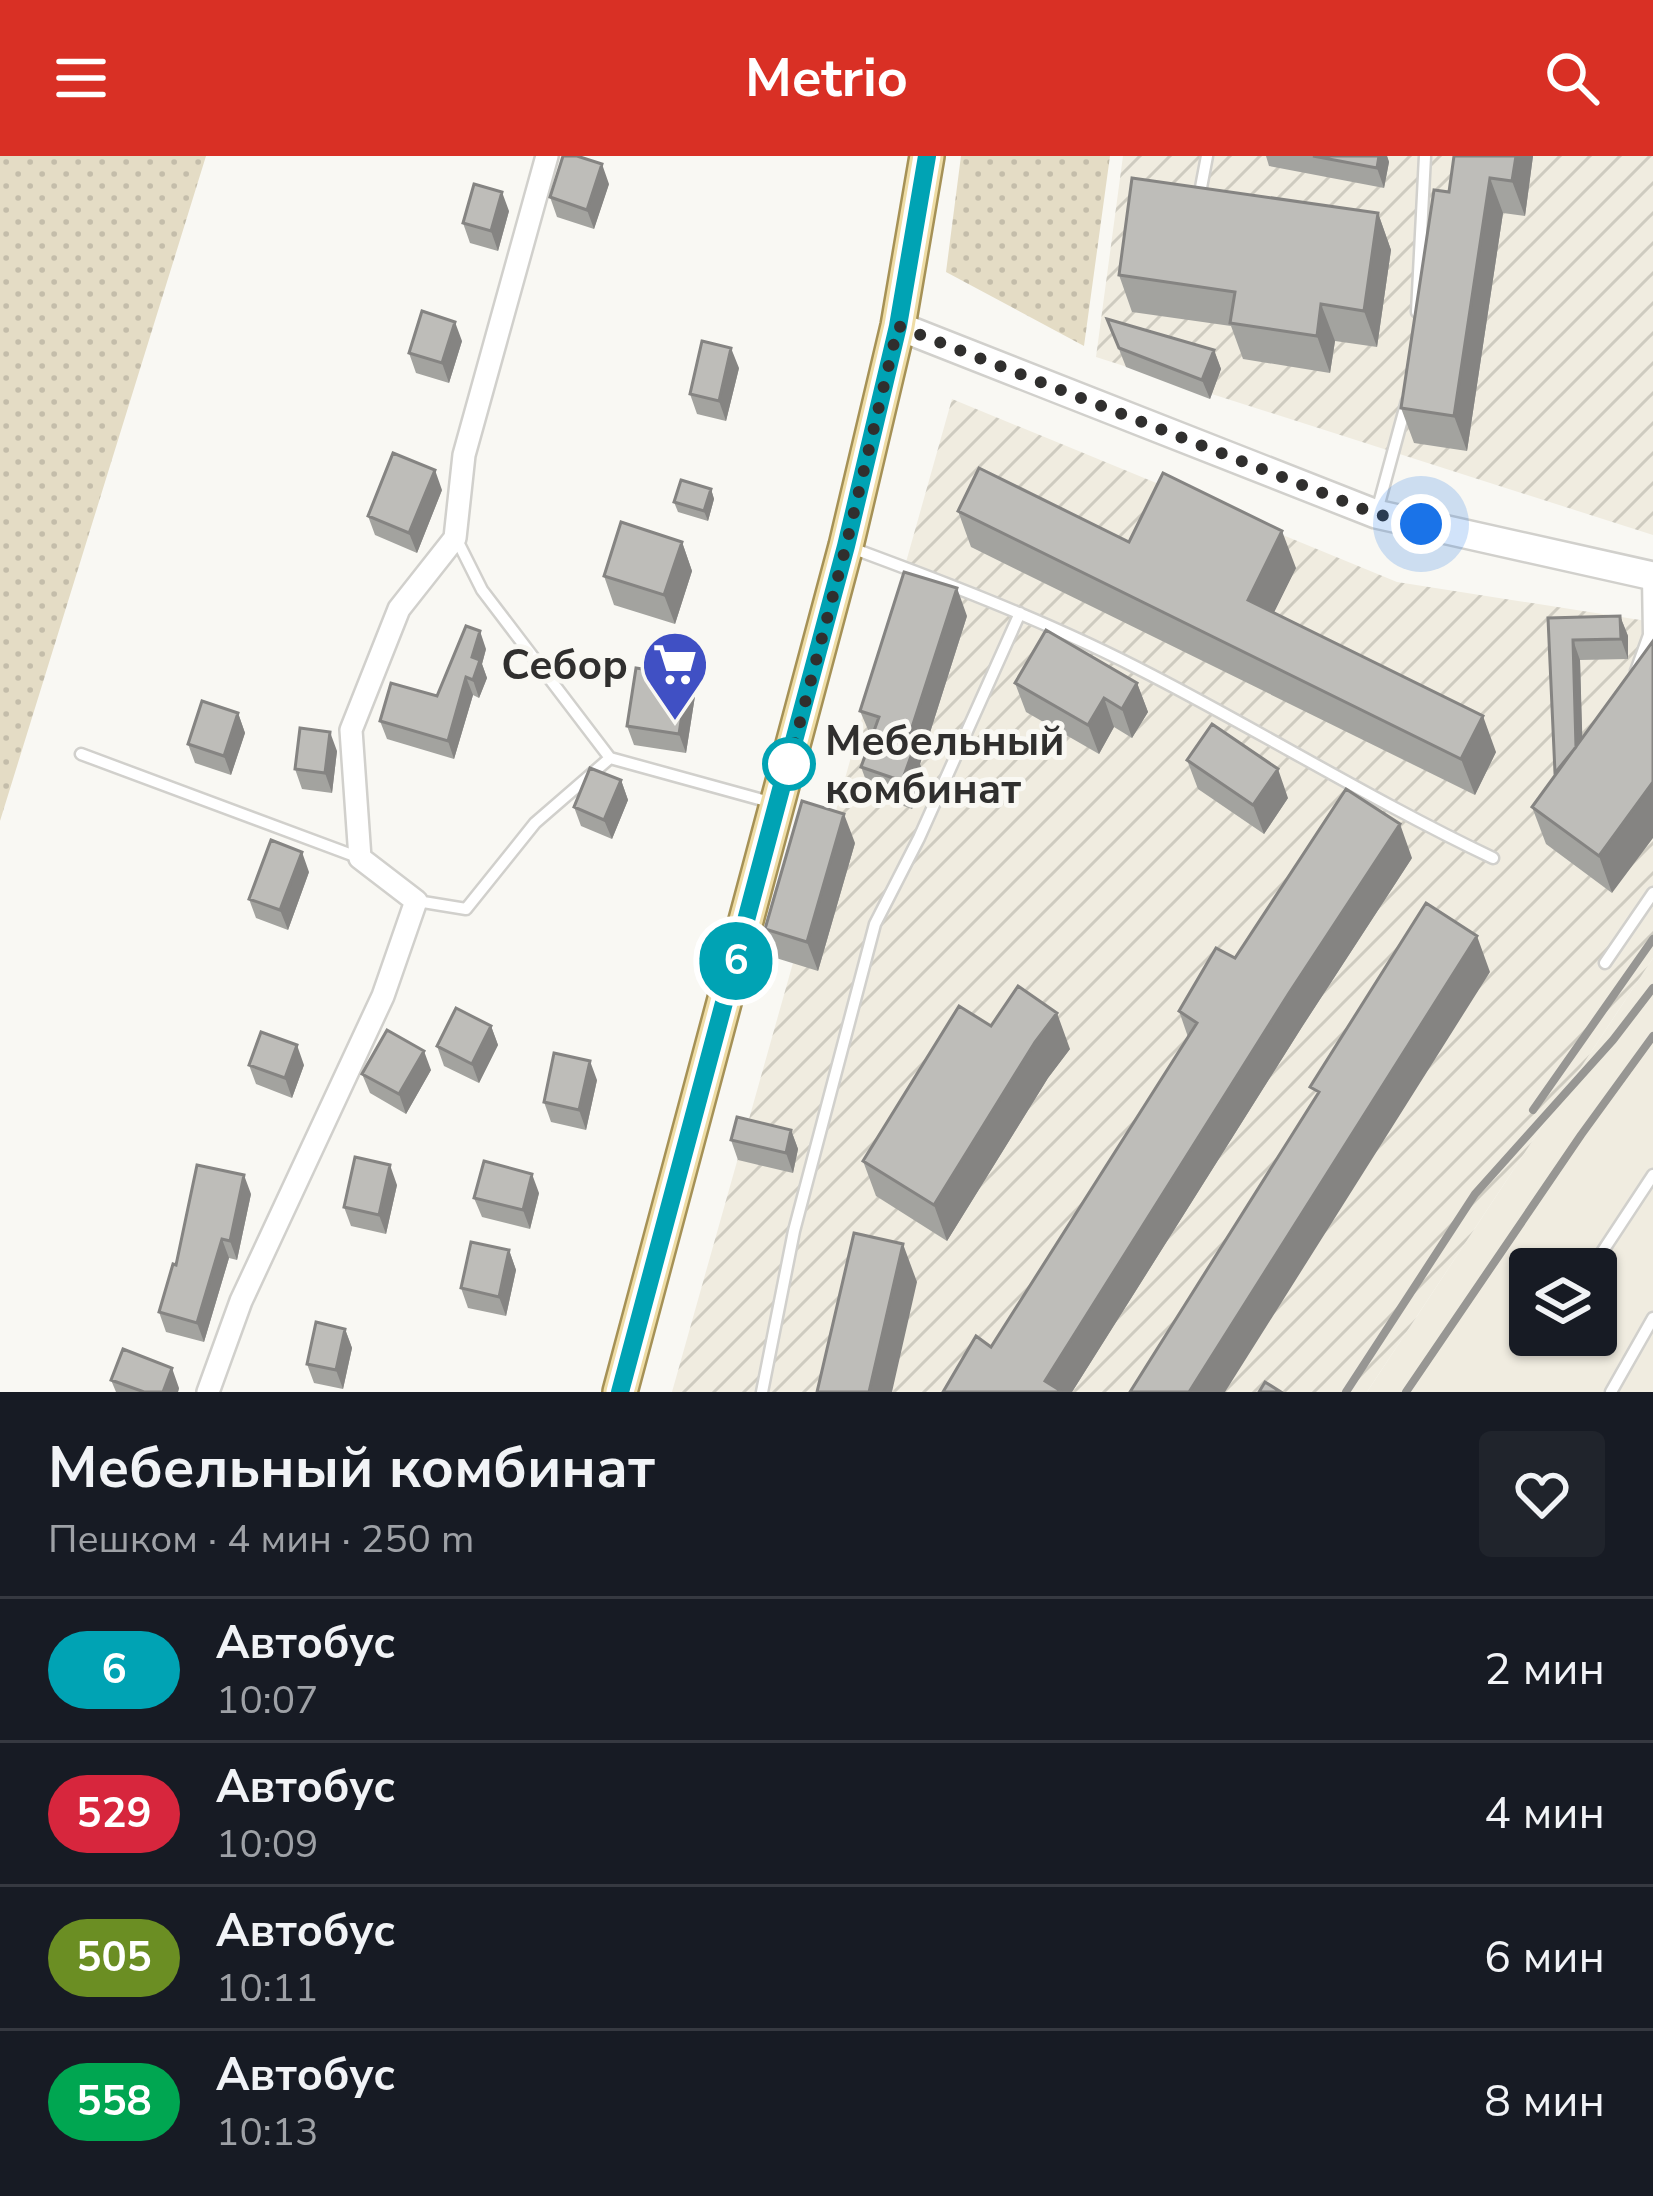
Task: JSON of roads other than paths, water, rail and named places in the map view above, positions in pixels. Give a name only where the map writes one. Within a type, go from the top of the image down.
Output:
[{"type":"main road","points":[[620,1392],[846,546],[898,326],[927,156]]},
{"type":"street","points":[[208,1392],[241,1301],[383,996],[416,901],[360,858],[351,730],[399,609],[455,538],[464,455],[547,156]]},
{"type":"street","points":[[898,326],[1376,514],[1650,576]]},
{"type":"lane","points":[[1199,198],[1207,156]]},
{"type":"lane","points":[[1416,333],[1424,156]]},
{"type":"lane","points":[[1376,514],[1414,377]]},
{"type":"lane","points":[[455,538],[482,590],[610,758],[778,804]]},
{"type":"lane","points":[[846,546],[1020,613],[1150,674],[1493,858]]},
{"type":"lane","points":[[1629,689],[1649,635],[1650,576]]},
{"type":"lane","points":[[762,1392],[794,1231],[875,924],[1020,613]]},
{"type":"lane","points":[[81,754],[360,858]]},
{"type":"lane","points":[[416,901],[466,909],[535,823],[610,758]]},
{"type":"lane","points":[[1605,963],[1653,892]]},
{"type":"lane","points":[[1605,1248],[1653,1175]]},
{"type":"lane","points":[[1611,1392],[1653,1318]]},
{"type":"railway","points":[[1533,1110],[1653,939]]},
{"type":"railway","points":[[1346,1392],[1475,1194],[1613,1040],[1653,988]]},
{"type":"railway","points":[[1406,1392],[1653,1036]]},
{"type":"place","name":"Себор","points":[[675,723]]},
{"type":"place","name":"Мебельный комбинат","points":[[789,764]]}]
